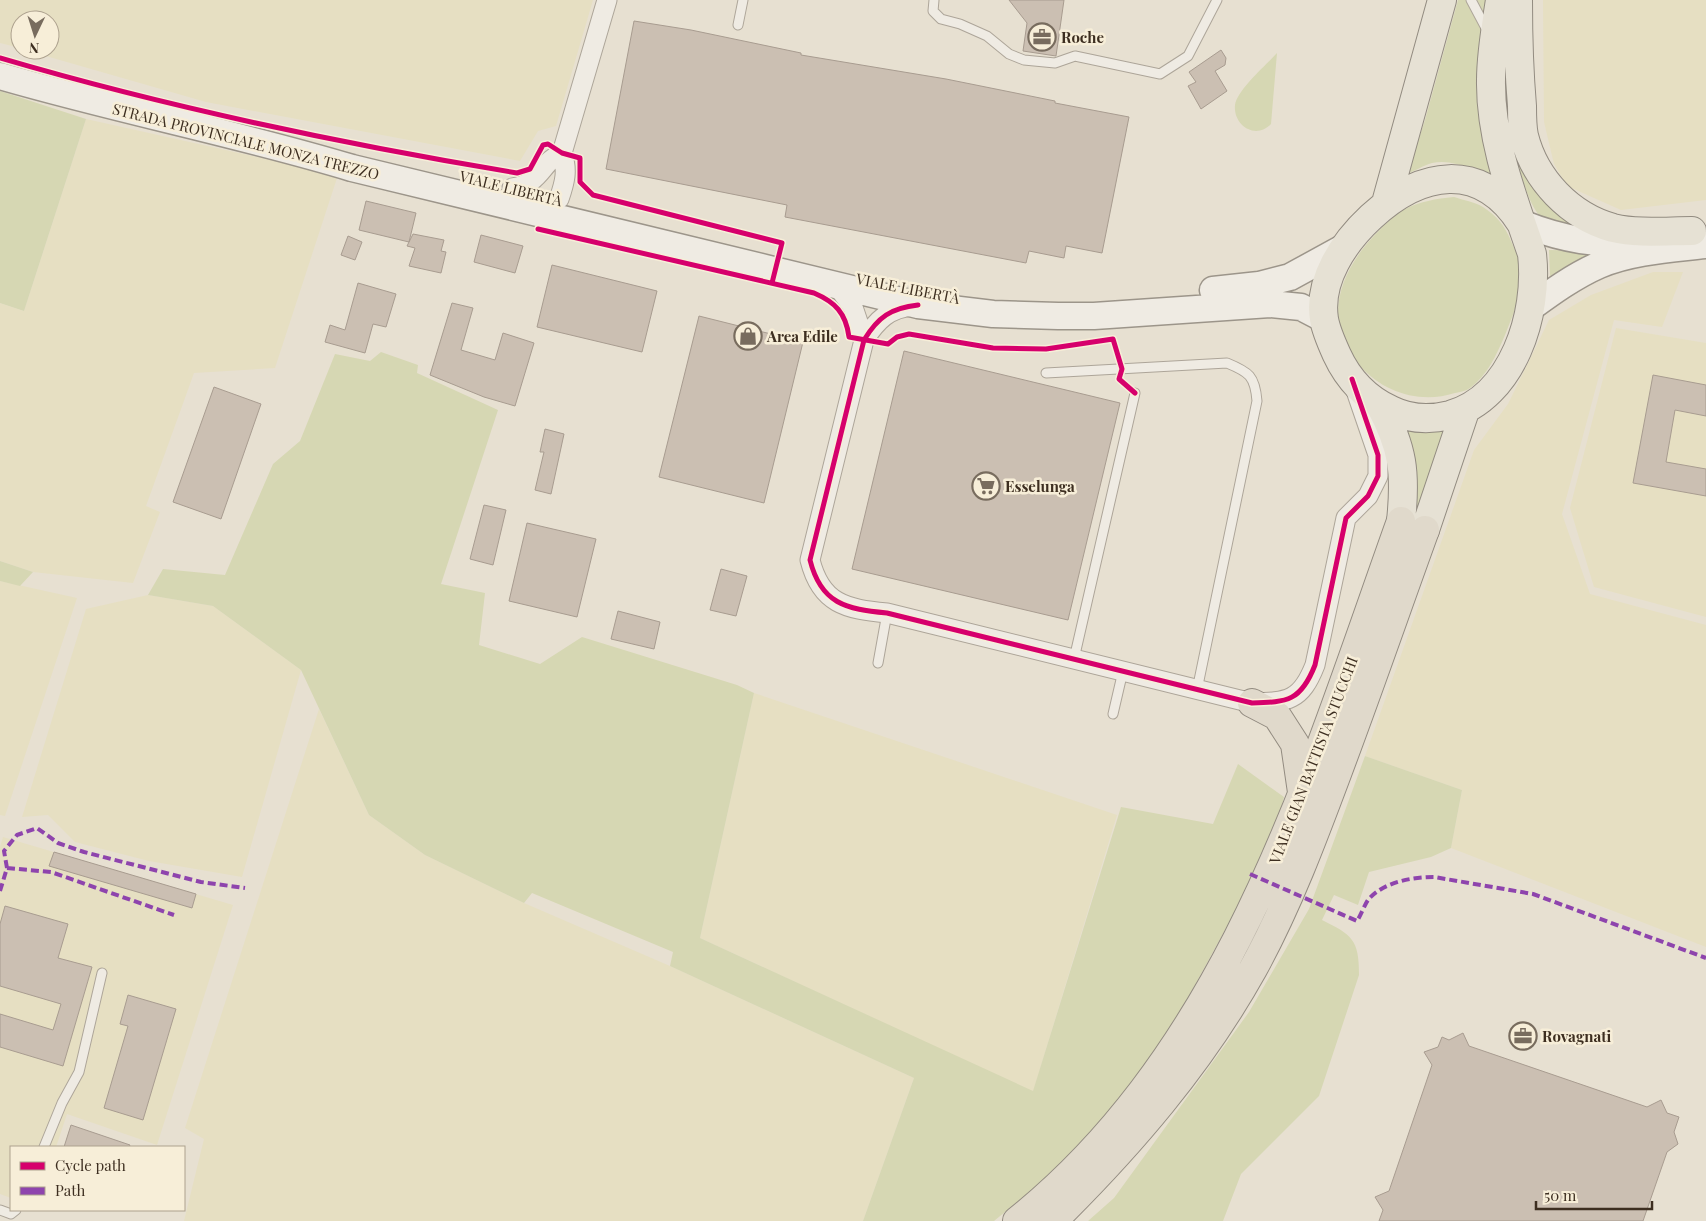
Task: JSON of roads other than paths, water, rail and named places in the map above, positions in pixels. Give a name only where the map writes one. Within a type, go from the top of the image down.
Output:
[{"type":"highway","name":"VIALE GIAN BATTISTA STUCCHI","points":[[1017,1221],[1083,1161],[1135,1100],[1177,1045],[1220,971],[1272,870],[1413,526]]},
{"type":"highway","name":"VIALE GIAN BATTISTA STUCCHI","points":[[1053,1221],[1099,1176],[1183,1077],[1223,1019],[1254,968],[1299,876],[1413,526]]},
{"type":"highway","points":[[1252,703],[1277,716],[1295,744],[1302,796]]},
{"type":"main road","name":"VIALE GIAN BATTISTA STUCCHI","points":[[1386,202],[1442,0]]},
{"type":"main road","name":"VIALE GIAN BATTISTA STUCCHI","points":[[1500,0],[1491,80],[1496,137],[1532,254],[1534,269],[1530,308],[1519,344],[1496,387],[1481,401],[1465,411],[1438,418],[1422,418],[1395,412],[1368,398],[1340,362],[1324,319],[1327,285],[1343,248],[1386,202],[1404,191],[1437,180],[1468,181],[1485,187],[1499,196],[1510,207],[1521,223]]},
{"type":"main road","points":[[1518,0],[1519,76],[1524,136],[1534,162],[1550,186],[1561,199],[1582,216],[1613,228],[1701,235]]},
{"type":"main road","name":"STRADA PROVINCIALE MONZA TREZZO","points":[[0,76],[91,102],[288,148]]},
{"type":"main road","name":"VIALE LIBERTÀ","points":[[288,148],[364,158],[458,175],[546,214],[918,305],[993,314],[1058,316],[1103,315],[1270,304],[1301,307],[1324,319]]},
{"type":"main road","name":"VIALE LIBERTÀ","points":[[546,214],[910,292],[1001,302],[1089,303],[1259,285],[1290,277],[1343,248]]},
{"type":"main road","points":[[1521,223],[1555,236],[1591,243],[1701,235]]},
{"type":"main road","points":[[1530,308],[1568,282],[1599,265],[1701,235]]},
{"type":"main road","name":"VIALE GIAN BATTISTA STUCCHI","points":[[1380,405],[1393,429],[1401,453],[1404,487],[1413,526]]},
{"type":"main road","name":"VIALE GIAN BATTISTA STUCCHI","points":[[1413,526],[1465,411]]},
{"type":"street","points":[[546,214],[566,176],[566,165],[562,153],[608,0]]},
{"type":"street","points":[[503,195],[530,182],[542,171],[552,157],[562,153]]},
{"type":"street","points":[[836,286],[853,307],[864,340]]},
{"type":"street","points":[[918,305],[890,311],[878,320],[864,340],[810,560],[814,575],[822,590],[843,606],[887,613],[1252,703],[1275,702],[1297,696],[1307,685],[1315,665],[1346,518],[1368,496],[1378,476],[1378,455],[1352,379]]},
{"type":"lane","points":[[738,25],[743,0]]},
{"type":"lane","points":[[934,0],[933,11],[942,19],[960,24],[987,36],[1009,54],[1024,60],[1054,64],[1075,56],[1160,74],[1188,56],[1217,0]]},
{"type":"lane","points":[[1471,0],[1494,44]]},
{"type":"lane","points":[[1046,373],[1227,363],[1247,371],[1256,386],[1257,401],[1197,690]]},
{"type":"lane","points":[[1074,659],[1135,393]]},
{"type":"lane","points":[[878,662],[887,613]]},
{"type":"lane","points":[[1113,714],[1124,672]]},
{"type":"lane","points":[[44,1146],[62,1103],[79,1072],[102,973]]},
{"type":"lane","points":[[0,1210],[11,1214],[15,1211]]},
{"type":"place","name":"Roche","points":[[1042,37]]},
{"type":"place","name":"Area Edile","points":[[748,336]]},
{"type":"place","name":"Esselunga","points":[[986,486]]},
{"type":"place","name":"Rovagnati","points":[[1523,1036]]}]
